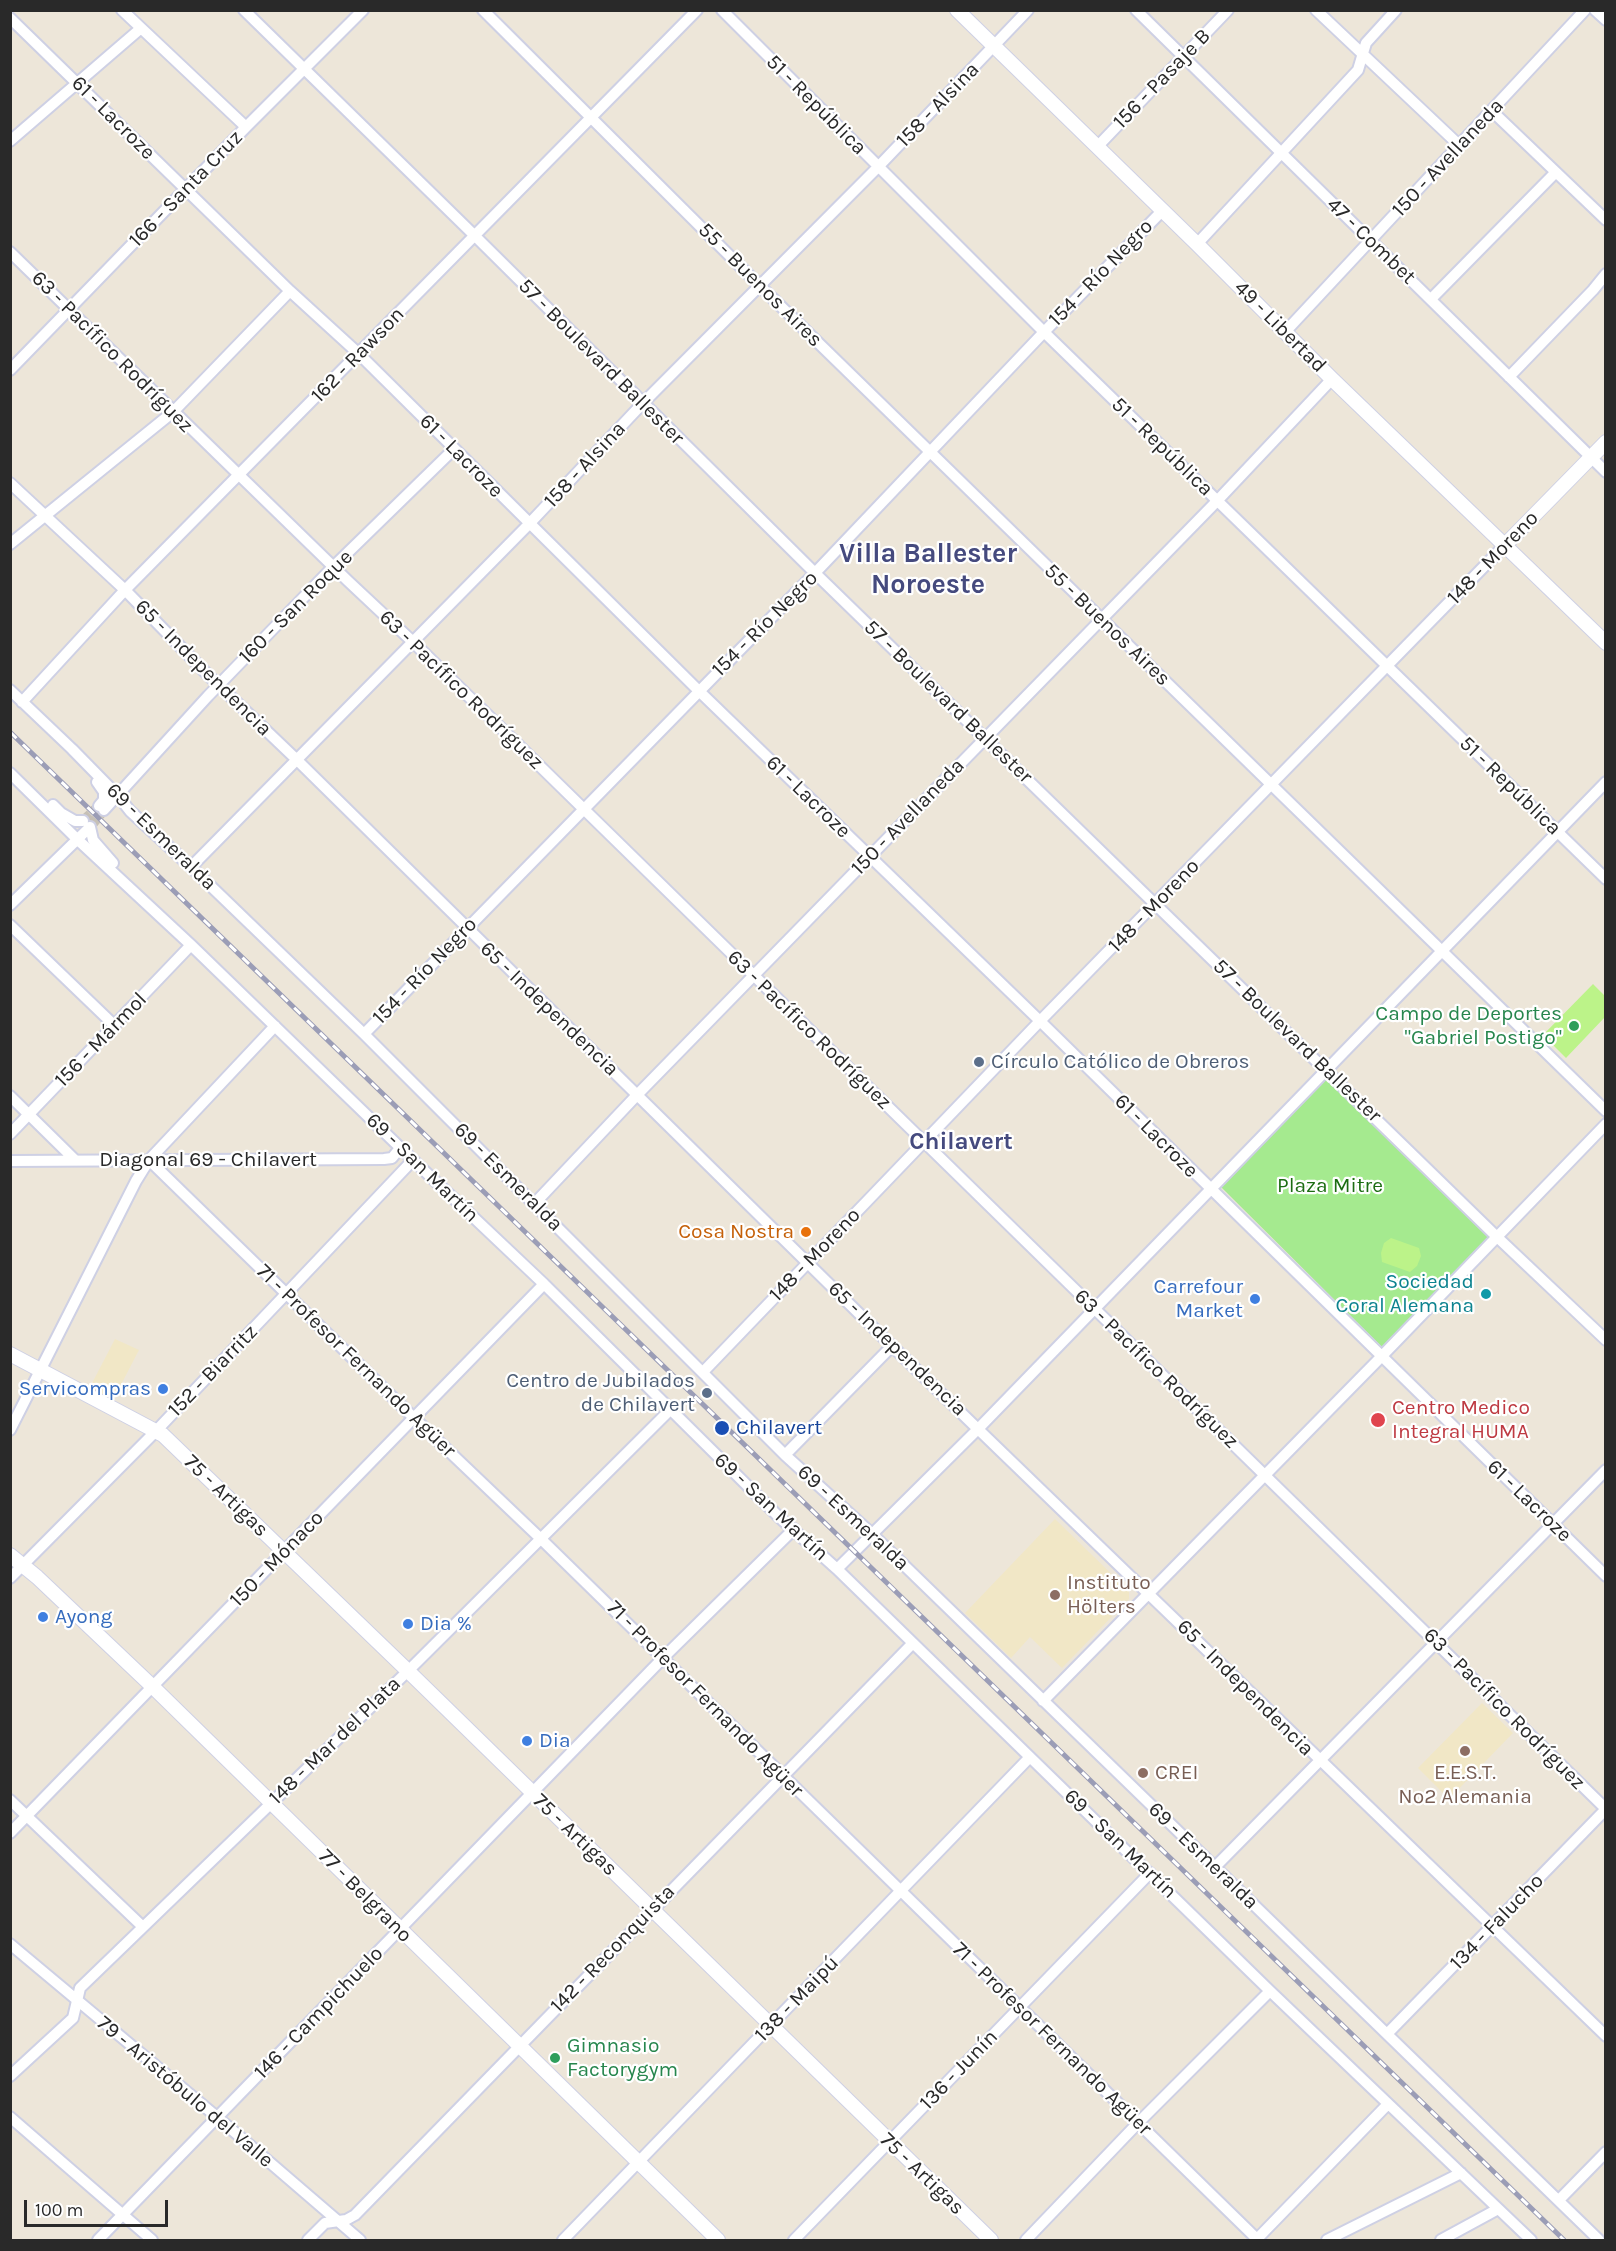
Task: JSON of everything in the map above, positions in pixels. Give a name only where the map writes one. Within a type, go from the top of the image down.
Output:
[{"type":"street","points":[[122,10],[246,127]]},
{"type":"street","name":"57 - Boulevard Ballester","points":[[244,10],[474,235],[642,404],[1605,1340]]},
{"type":"street","name":"166 - Santa Cruz","points":[[10,370],[363,10]]},
{"type":"street","name":"55 - Buenos Aires","points":[[483,10],[759,285],[1605,1111]]},
{"type":"street","name":"162 - Rawson","points":[[22,702],[125,590],[697,10]]},
{"type":"street","name":"51 - República","points":[[722,10],[1044,332],[1605,879]]},
{"type":"street","name":"49 - Libertad","points":[[957,10],[1332,379],[1605,643]]},
{"type":"street","name":"158 - Alsina","points":[[192,867],[529,524],[642,404],[878,167],[1028,10]]},
{"type":"street","name":"47 - Combet","points":[[1136,10],[1605,472]]},
{"type":"street","name":"156 - Pasaje B","points":[[1097,147],[1228,10]]},
{"type":"street","points":[[1316,10],[1460,145]]},
{"type":"street","points":[[1197,244],[1358,70],[1369,39],[1396,10]]},
{"type":"street","name":"150 - Avellaneda","points":[[1286,332],[1585,10]]},
{"type":"street","points":[[1595,10],[1605,20]]},
{"type":"street","name":"61 - Lacroze","points":[[10,18],[290,291],[359,354],[699,691],[1040,1021],[1605,1576]]},
{"type":"street","points":[[10,141],[140,29]]},
{"type":"street","points":[[1492,111],[1605,220]]},
{"type":"street","points":[[1431,299],[1555,173]]},
{"type":"street","name":"154 - Río Negro","points":[[364,1034],[815,573],[1162,211]]},
{"type":"street","name":"63 - Pacífico Rodríguez","points":[[10,252],[413,642],[1437,1642],[1605,1809]]},
{"type":"street","points":[[1509,377],[1593,290],[1605,274]]},
{"type":"street","points":[[10,544],[173,412],[290,291]]},
{"type":"street","name":"150 - Avellaneda","points":[[535,1203],[637,1095],[1217,501],[1332,379]]},
{"type":"street","name":"148 - Moreno","points":[[703,1372],[1040,1021],[1605,441]]},
{"type":"street","name":"160 - San Roque","points":[[72,749],[76,762],[100,784],[104,792],[102,808],[119,797],[218,685],[333,567],[454,449]]},
{"type":"street","name":"65 - Independencia","points":[[10,483],[125,590],[218,685],[808,1261],[892,1346],[1605,2036]]},
{"type":"street","name":"69 - Esmeralda","points":[[10,690],[72,749],[130,811],[192,867],[364,1034],[785,1455],[873,1535],[1599,2241]]},
{"type":"street","name":"69 - San Martín","points":[[10,773],[544,1284],[670,1410],[1531,2241]]},
{"type":"street","points":[[837,1569],[978,1429],[1605,782]]},
{"type":"street","points":[[26,788],[41,796],[68,817],[86,824]]},
{"type":"street","points":[[10,905],[78,840],[86,824]]},
{"type":"street","points":[[86,824],[93,840],[124,874],[128,886]]},
{"type":"street","points":[[10,925],[115,1026]]},
{"type":"street","name":"156 - Mármol","points":[[10,1134],[191,945]]},
{"type":"street","points":[[10,1430],[136,1181],[149,1160],[275,1026]]},
{"type":"street","points":[[10,1096],[75,1160]]},
{"type":"street","points":[[1043,1701],[1381,1357],[1605,1124]]},
{"type":"street","name":"Diagonal 69 - Chilavert","points":[[10,1161],[384,1159],[392,1158],[400,1148]]},
{"type":"street","name":"71 - Profesor Fernando Agüer","points":[[149,1160],[1021,2006],[1258,2240]]},
{"type":"street","name":"152 - Biarritz","points":[[10,1578],[156,1431],[412,1160]]},
{"type":"street","name":"150 - Mónaco","points":[[10,1833],[544,1284]]},
{"type":"street","points":[[785,1455],[892,1346]]},
{"type":"street","name":"75 - Artigas","points":[[10,1354],[41,1368],[156,1431],[408,1671],[991,2241]]},
{"type":"street","name":"148 - Mar del Plata","points":[[10,2076],[73,2018],[80,1988],[408,1671],[670,1410]]},
{"type":"street","points":[[1215,1867],[1605,1470]]},
{"type":"street","name":"146 - Campichuelo","points":[[98,2241],[663,1658],[794,1529]]},
{"type":"street","name":"77 - Belgrano","points":[[10,1555],[24,1565],[153,1687],[718,2241]]},
{"type":"street","name":"142 - Reconquista","points":[[308,2241],[325,2223],[346,2220],[355,2215],[912,1644]]},
{"type":"street","name":"138 - Maipú","points":[[563,2241],[1030,1757]]},
{"type":"street","points":[[10,1800],[143,1927]]},
{"type":"street","name":"134 - Falucho","points":[[1386,2034],[1605,1809]]},
{"type":"street","name":"136 - Junín","points":[[794,2241],[1150,1873]]},
{"type":"street","name":"79 - Aristóbulo del Valle","points":[[10,1944],[218,2117],[360,2241]]},
{"type":"street","points":[[1026,2241],[1138,2122],[1270,1991]]},
{"type":"street","points":[[1258,2240],[1388,2104]]},
{"type":"street","points":[[10,2117],[152,2241]]},
{"type":"street","points":[[1559,2200],[1605,2152]]},
{"type":"street","points":[[1327,2241],[1461,2174]]},
{"type":"street","points":[[1441,2241],[1498,2209]]},
{"type":"shaded area","points":[[115,1339],[139,1350],[112,1402],[89,1389]]},
{"type":"shaded area","name":"Instituto Hölters","points":[[1055,1519],[1129,1591],[1129,1599],[1062,1668],[1030,1637],[1011,1658],[965,1613]]},
{"type":"shaded area","name":"E.E.S.T. Nº2 Alemania","points":[[1482,1703],[1513,1733],[1449,1799],[1418,1768]]},
{"type":"green space","name":"Campo de Deportes \"Gabriel Postigo\"","points":[[1593,984],[1605,996],[1605,1017],[1566,1058],[1543,1035]]},
{"type":"green space","name":"Plaza Mitre","points":[[1328,1074],[1490,1238],[1383,1348],[1220,1186]]},
{"type":"green space","points":[[1391,1238],[1419,1248],[1421,1256],[1417,1266],[1410,1272],[1382,1262],[1381,1253],[1384,1243]]},
{"type":"tunnel","points":[[83,821],[99,806]]},
{"type":"tunnel","points":[[90,827],[104,810]]},
{"type":"railway","points":[[10,732],[1564,2240]]},
{"type":"place","name":"Campo de Deportes \"Gabriel Postigo\"","points":[[1574,1026]]},
{"type":"place","name":"Círculo Católico de Obreros","points":[[979,1062]]},
{"type":"place","name":"Cosa Nostra","points":[[806,1232]]},
{"type":"place","name":"Sociedad Coral Alemana","points":[[1486,1294]]},
{"type":"place","name":"Carrefour Market","points":[[1255,1299]]},
{"type":"place","name":"Servicompras","points":[[163,1389]]},
{"type":"place","name":"Centro de Jubilados de Chilavert","points":[[707,1393]]},
{"type":"place","name":"Centro Medico Integral HUMA","points":[[1378,1420]]},
{"type":"place","name":"Chilavert","points":[[722,1428]]},
{"type":"place","name":"Instituto Hölters","points":[[1055,1595]]},
{"type":"place","name":"Ayong","points":[[43,1617]]},
{"type":"place","name":"Dia %","points":[[408,1624]]},
{"type":"place","name":"Dia","points":[[527,1741]]},
{"type":"place","name":"E.E.S.T. Nº2 Alemania","points":[[1465,1751]]},
{"type":"place","name":"CREI","points":[[1143,1773]]},
{"type":"place","name":"Gimnasio Factorygym","points":[[555,2058]]},
{"type":"district","name":"Villa Ballester Noroeste","points":[[928,570]]},
{"type":"district","name":"Chilavert","points":[[961,1142]]}]
